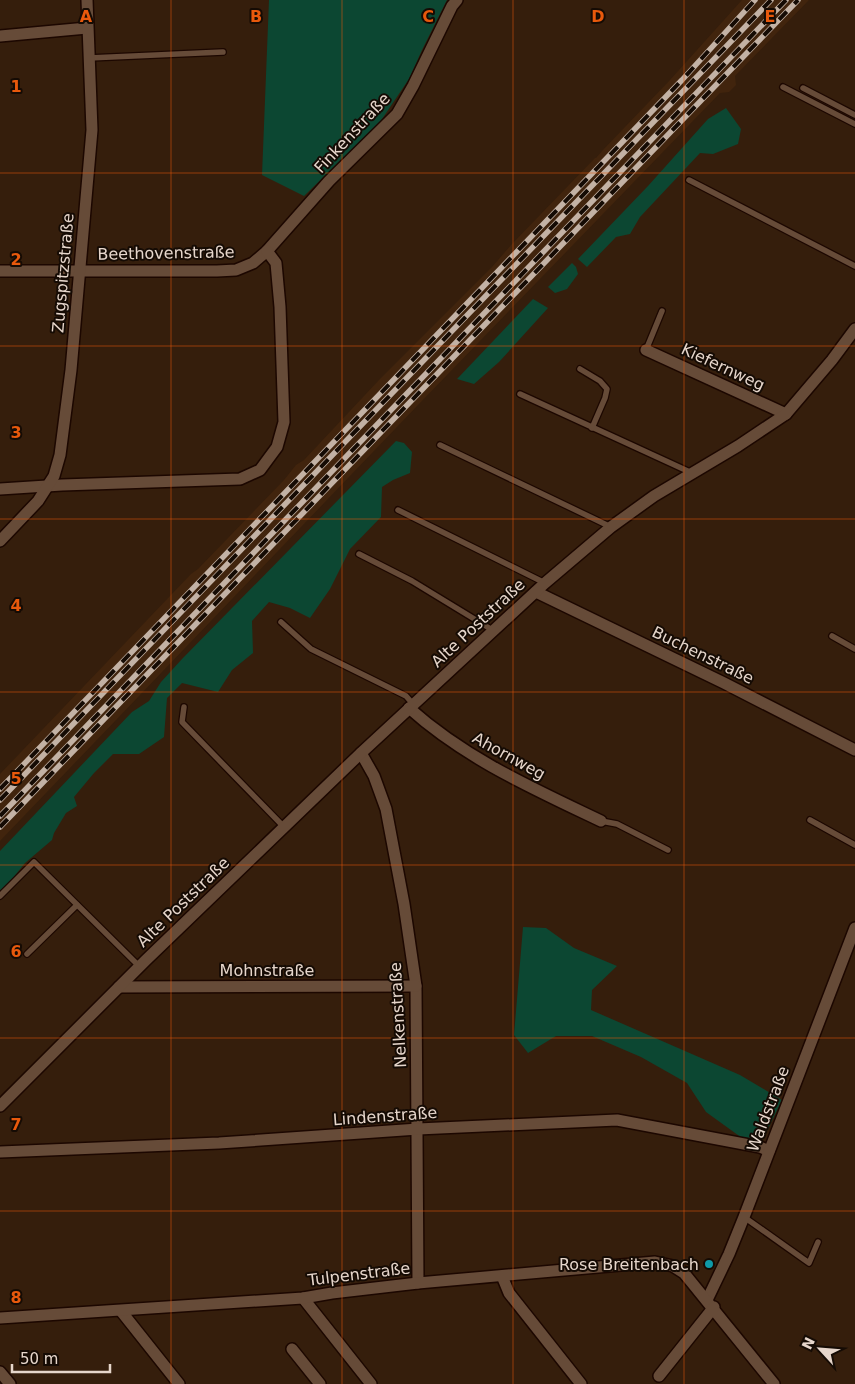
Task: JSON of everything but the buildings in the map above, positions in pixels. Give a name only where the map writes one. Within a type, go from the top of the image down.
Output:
[{"type":"street","name":"Zugspitzstraße","points":[[0,542],[38,501],[54,476],[63,435],[75,328],[92,130],[86,0]]},
{"type":"street","name":"Finkenstraße","points":[[307,205],[397,114],[413,86],[452,6],[457,0]]},
{"type":"street","points":[[0,36],[87,28]]},
{"type":"street","name":"Beethovenstraße","points":[[0,270],[236,270],[253,263],[267,251],[307,205]]},
{"type":"street","points":[[0,489],[240,479],[260,470],[277,447],[284,422],[282,329],[276,263],[267,251]]},
{"type":"street","name":"Alte Poststraße","points":[[0,1106],[361,752],[545,583],[611,527],[654,496],[738,446],[786,414],[832,360],[855,329]]},
{"type":"street","name":"Kiefernweg","points":[[646,350],[786,414]]},
{"type":"street","name":"Buchenstraße","points":[[536,592],[724,682],[855,750]]},
{"type":"street","name":"Ahornweg","points":[[411,706],[422,720],[472,756],[522,784],[601,821]]},
{"type":"street","name":"Nelkenstraße","points":[[361,752],[374,776],[386,808],[404,904],[416,986],[418,1283]]},
{"type":"street","name":"Waldstraße","points":[[659,1376],[710,1304],[855,928]]},
{"type":"street","name":"Mohnstraße","points":[[119,988],[416,986]]},
{"type":"street","name":"Lindenstraße","points":[[0,1152],[219,1143],[617,1120],[760,1147],[769,1151]]},
{"type":"street","name":"Tulpenstraße","points":[[0,1318],[303,1298],[418,1283],[655,1262],[673,1266],[684,1273],[774,1384]]},
{"type":"street","points":[[502,1276],[509,1293],[581,1384]]},
{"type":"street","points":[[303,1298],[372,1384]]},
{"type":"street","points":[[121,1311],[179,1384]]},
{"type":"street","points":[[292,1349],[320,1384]]},
{"type":"street","points":[[0,1372],[10,1384]]},
{"type":"lane","points":[[89,58],[223,52]]},
{"type":"lane","points":[[784,87],[855,124]]},
{"type":"lane","points":[[803,88],[855,115]]},
{"type":"lane","points":[[689,180],[855,266]]},
{"type":"lane","points":[[646,350],[662,311]]},
{"type":"lane","points":[[580,369],[600,381],[607,389],[606,398],[592,428]]},
{"type":"lane","points":[[520,394],[692,473]]},
{"type":"lane","points":[[440,445],[611,527]]},
{"type":"lane","points":[[398,510],[545,583]]},
{"type":"lane","points":[[359,554],[412,581],[494,631]]},
{"type":"lane","points":[[281,622],[311,649],[406,696],[411,706]]},
{"type":"lane","points":[[832,636],[855,649]]},
{"type":"lane","points":[[184,708],[182,722],[284,827]]},
{"type":"lane","points":[[810,820],[855,845]]},
{"type":"lane","points":[[601,821],[616,824],[668,850]]},
{"type":"lane","name":"Alte Poststraße","points":[[0,896],[34,862],[140,967]]},
{"type":"lane","points":[[27,954],[77,905]]},
{"type":"lane","points":[[744,1217],[809,1263],[818,1242]]},
{"type":"shaded area","points":[[742,0],[809,0],[735,76],[736,85],[729,92],[720,93],[0,841],[0,774],[191,574],[284,480],[296,465],[304,460],[379,380],[492,267],[670,80]]},
{"type":"green space","points":[[269,0],[447,0],[409,79],[380,122],[304,196],[262,175]]},
{"type":"green space","points":[[726,108],[741,129],[738,144],[713,154],[700,153],[640,217],[630,234],[616,237],[587,267],[578,259],[648,186],[708,119]]},
{"type":"green space","points":[[572,263],[576,267],[578,274],[567,289],[555,293],[548,287]]},
{"type":"green space","points":[[533,299],[548,308],[499,362],[474,384],[457,379]]},
{"type":"green space","points":[[396,441],[404,443],[412,452],[410,473],[382,487],[381,517],[350,549],[330,589],[310,618],[290,608],[269,602],[252,621],[253,653],[232,670],[218,692],[182,683],[167,698],[164,737],[139,754],[113,754],[74,797],[77,806],[66,813],[52,840],[25,863],[0,894],[0,851],[132,712],[149,701],[161,682],[182,659]]},
{"type":"green space","points":[[523,927],[546,928],[574,948],[617,966],[592,990],[591,1010],[740,1075],[782,1100],[763,1139],[742,1138],[706,1112],[687,1083],[641,1057],[592,1036],[556,1036],[528,1053],[514,1035]]},
{"type":"railway","points":[[0,789],[682,80],[755,0]]},
{"type":"railway","points":[[0,800],[771,0]]},
{"type":"railway","points":[[0,816],[786,0]]},
{"type":"railway","points":[[0,827],[798,0]]},
{"type":"place","name":"Rose Breitenbach","points":[[709,1264]]}]
